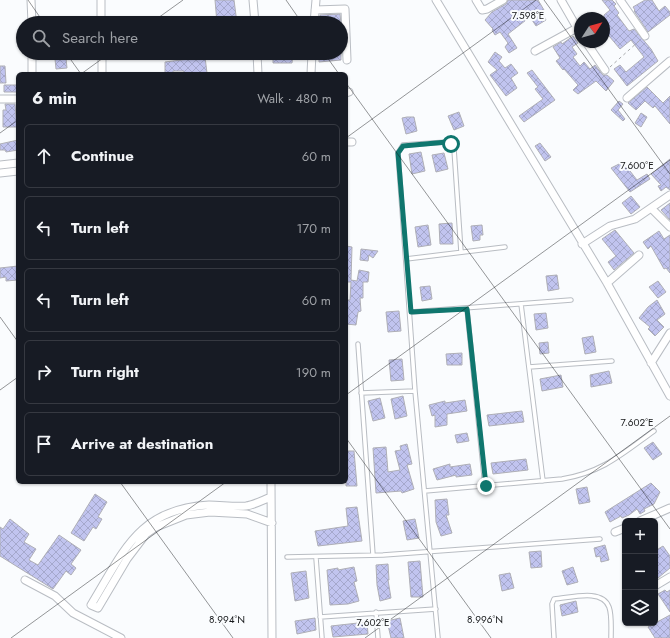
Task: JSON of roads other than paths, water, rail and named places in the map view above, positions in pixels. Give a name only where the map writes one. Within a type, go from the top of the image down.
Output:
[{"type":"street","points":[[31,0],[32,16]]},
{"type":"street","points":[[101,0],[101,16]]},
{"type":"street","points":[[253,0],[254,16]]},
{"type":"street","points":[[315,16],[316,0]]},
{"type":"street","points":[[436,0],[582,244],[607,283],[670,396]]},
{"type":"street","points":[[476,0],[482,10],[487,9],[503,0]]},
{"type":"street","points":[[561,0],[574,24]]},
{"type":"street","points":[[620,0],[645,36]]},
{"type":"street","points":[[315,10],[346,9],[346,16]]},
{"type":"street","points":[[536,51],[574,33]]},
{"type":"street","points":[[590,48],[605,70]]},
{"type":"street","points":[[32,60],[32,72]]},
{"type":"street","points":[[102,60],[102,72]]},
{"type":"street","points":[[257,60],[258,72]]},
{"type":"street","points":[[311,72],[312,60]]},
{"type":"street","points":[[628,98],[670,61]]},
{"type":"street","points":[[0,99],[16,99]]},
{"type":"street","points":[[0,164],[16,163]]},
{"type":"street","points":[[0,172],[16,171]]},
{"type":"street","points":[[582,244],[610,226],[635,219],[670,195]]},
{"type":"street","points":[[651,208],[670,227]]},
{"type":"street","points":[[607,283],[639,255]]},
{"type":"street","points":[[651,363],[670,333]]},
{"type":"street","points":[[272,484],[272,638]]},
{"type":"street","points":[[185,512],[210,505],[248,506],[271,496]]},
{"type":"street","points":[[647,518],[670,508]]},
{"type":"street","points":[[124,557],[98,608],[94,608],[91,605],[124,557],[153,520],[169,512],[247,514],[272,523]]},
{"type":"street","points":[[615,532],[622,529]]},
{"type":"street","points":[[658,584],[670,578]]},
{"type":"street","points":[[25,580],[56,596],[73,613],[121,638]]},
{"type":"lane","points":[[438,638],[415,391],[411,312],[398,153],[403,146],[447,142],[454,149],[461,252]]},
{"type":"lane","points":[[406,259],[505,247]]},
{"type":"lane","points":[[411,312],[467,309],[570,300]]},
{"type":"lane","points":[[521,304],[543,481]]},
{"type":"lane","points":[[467,309],[486,486]]},
{"type":"lane","points":[[358,344],[373,555]]},
{"type":"lane","points":[[529,367],[612,361]]},
{"type":"lane","points":[[361,394],[415,391]]},
{"type":"lane","points":[[425,491],[543,481],[582,476],[603,467],[654,431]]},
{"type":"lane","points":[[287,557],[316,558],[373,555],[600,539]]},
{"type":"lane","points":[[316,558],[322,638]]},
{"type":"lane","points":[[554,638],[552,604],[554,600],[597,595],[606,600],[610,608],[611,638]]},
{"type":"lane","points":[[320,617],[436,609]]},
{"type":"lane","points":[[376,612],[378,638]]}]
